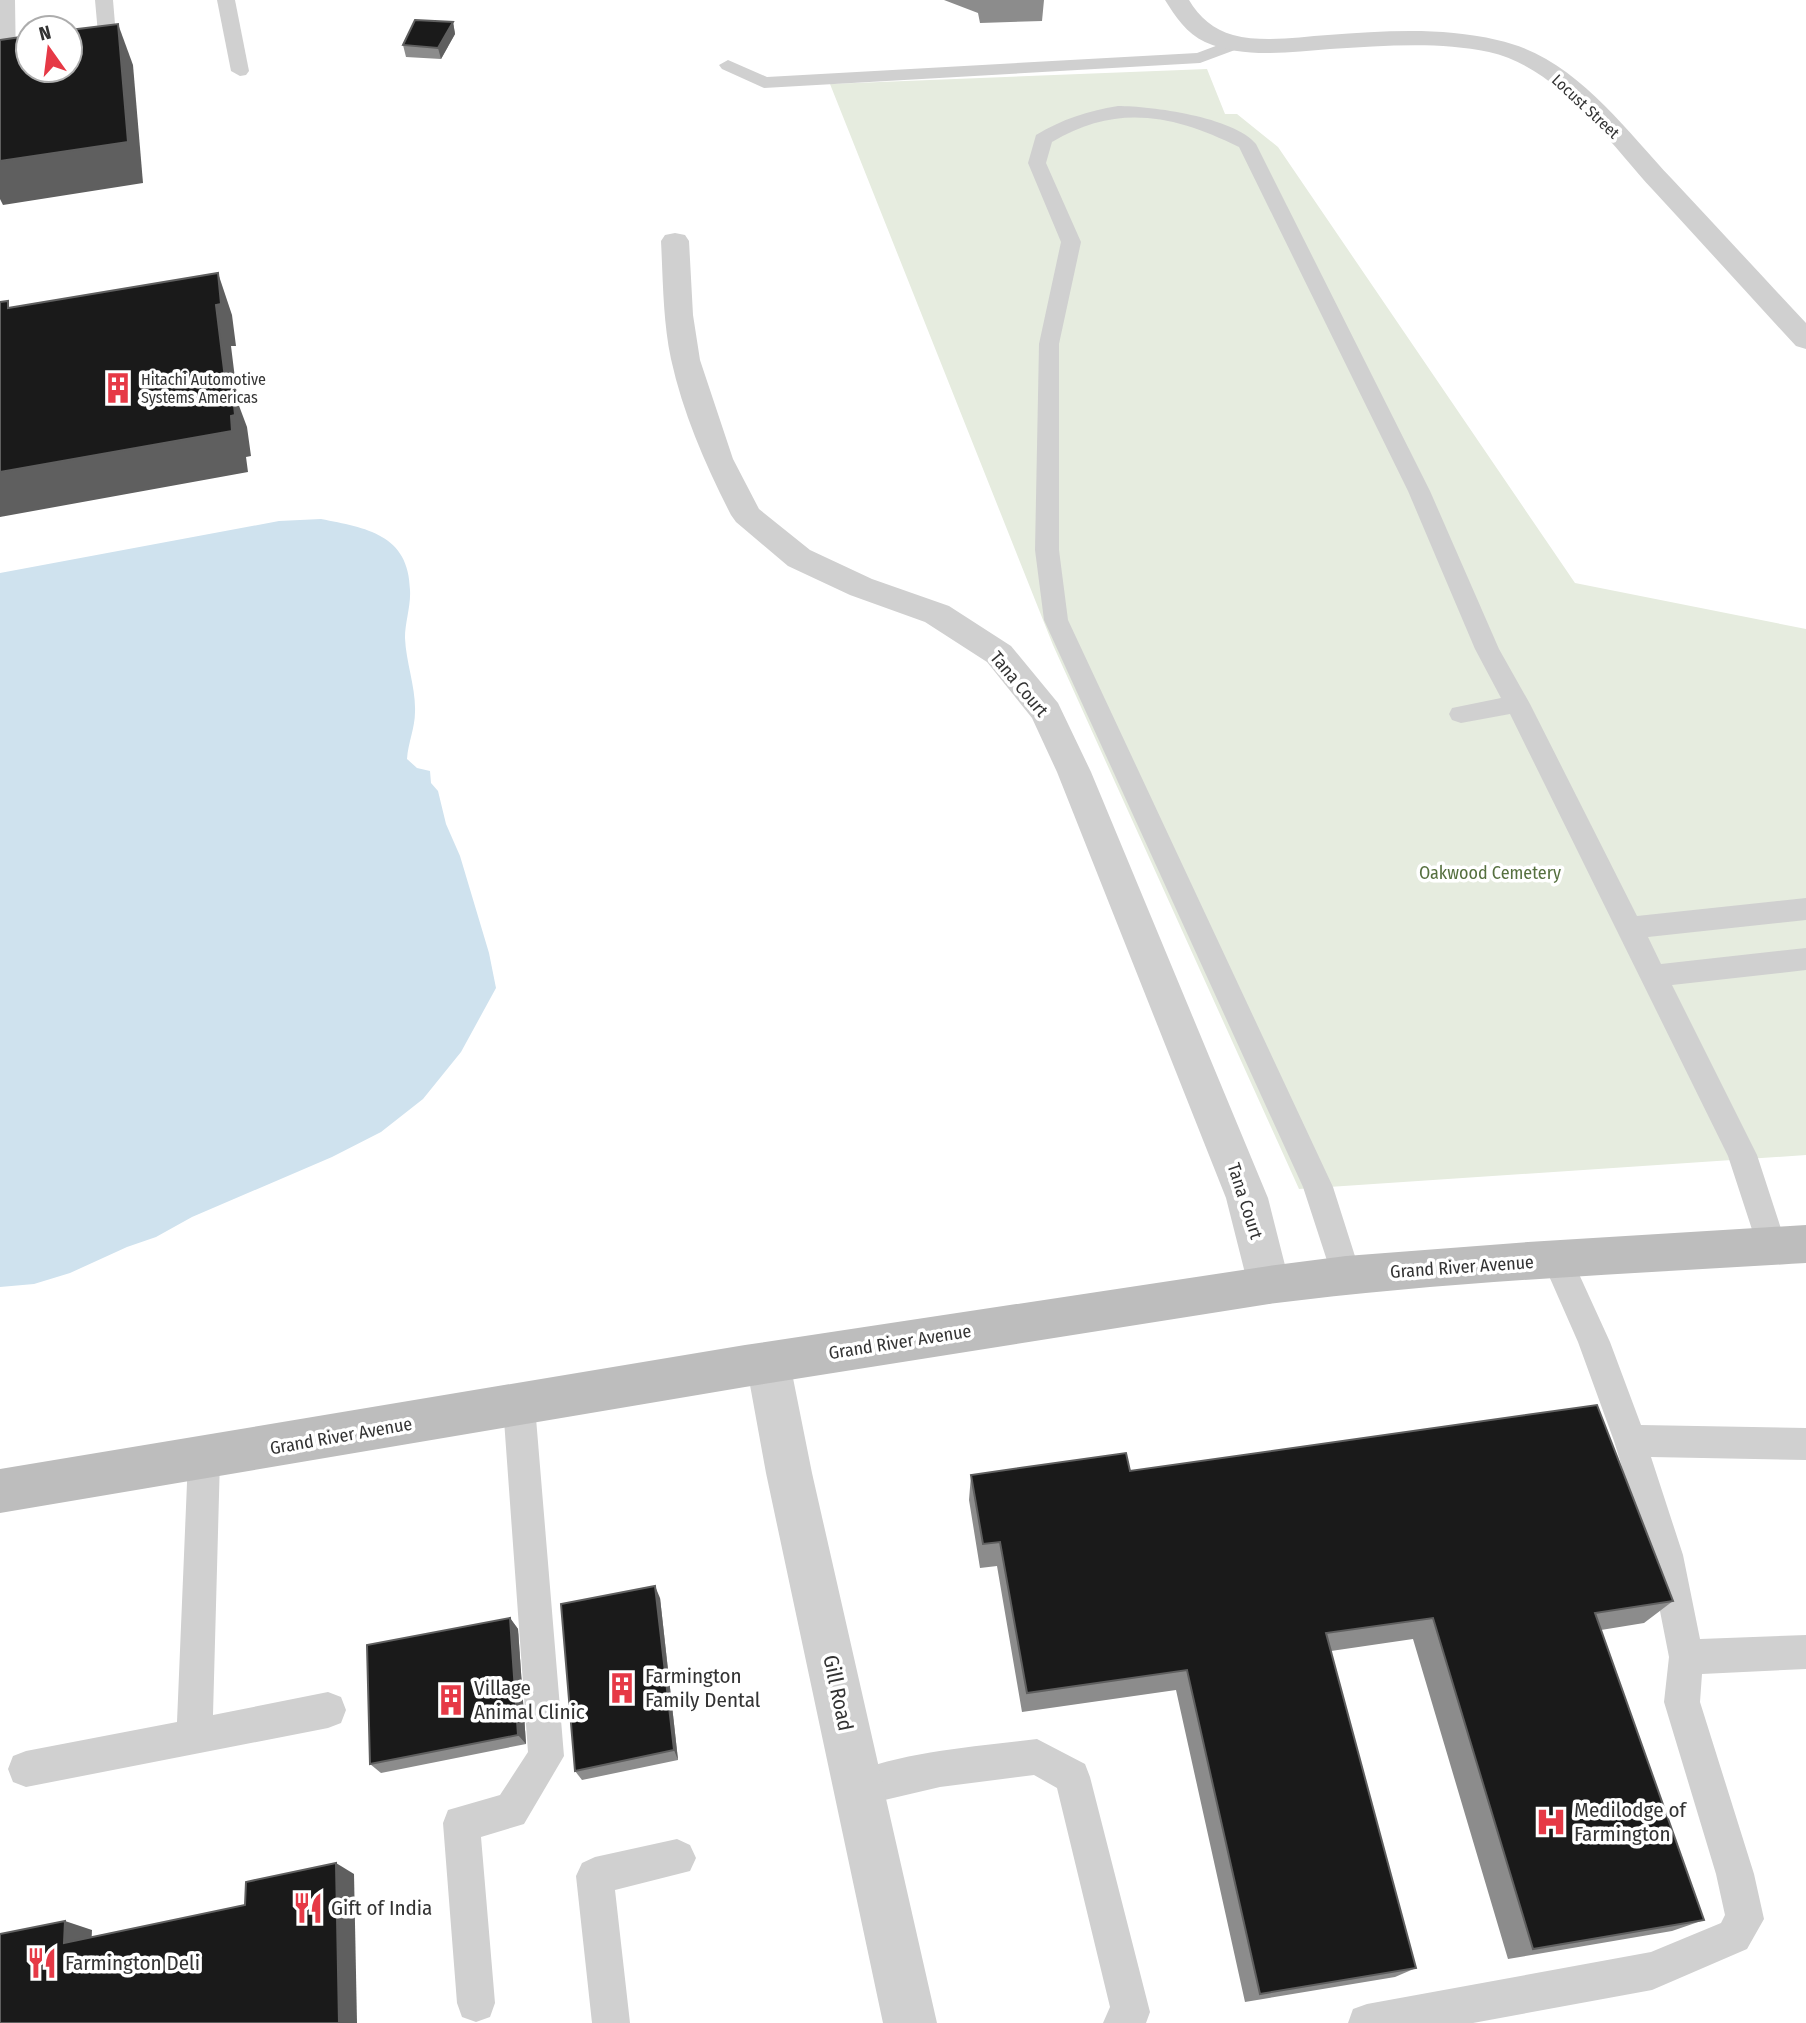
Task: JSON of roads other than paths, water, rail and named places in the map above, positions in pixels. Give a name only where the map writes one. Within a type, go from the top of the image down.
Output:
[{"type":"main road","name":"Grand River Avenue","points":[[0,1491],[768,1363],[1269,1285],[1346,1275],[1788,1244]]},
{"type":"street","name":"Locust Street","points":[[1177,0],[1184,14],[1211,36],[1237,43],[1266,46],[1400,38],[1450,41],[1499,47],[1532,61],[1560,79],[1624,141],[1806,340]]},
{"type":"street","name":"Tana Court","points":[[675,241],[679,315],[686,360],[718,459],[747,515],[799,558],[861,587],[937,614],[999,654],[1046,712],[1074,772],[1247,1198],[1269,1285]]},
{"type":"street","name":"Gill Road","points":[[768,1363],[789,1473],[859,1788],[905,2022]]},
{"type":"lane","points":[[6,0],[3,33],[6,74],[14,73]]},
{"type":"lane","points":[[84,63],[108,60],[104,0]]},
{"type":"lane","points":[[226,0],[240,71]]},
{"type":"lane","points":[[728,65],[764,83],[1200,58],[1237,43]]},
{"type":"lane","points":[[1346,1275],[1318,1187],[1056,620],[1046,550],[1049,344],[1071,242],[1037,163],[1043,139],[1063,124],[1089,114],[1117,110],[1175,117],[1221,130],[1247,144],[1419,491],[1488,649],[1788,1244]]},
{"type":"lane","points":[[1461,714],[1518,704]]},
{"type":"lane","points":[[1630,928],[1806,909]]},
{"type":"lane","points":[[1653,976],[1806,959]]},
{"type":"lane","points":[[1367,2023],[1652,1971],[1734,1936],[1745,1919],[1735,1874],[1682,1702],[1686,1657],[1666,1555],[1630,1441],[1594,1342],[1558,1260]]},
{"type":"lane","points":[[476,2003],[461,1823],[512,1811],[546,1756],[519,1406]]},
{"type":"lane","points":[[1630,1441],[1806,1444]]},
{"type":"lane","points":[[194,1737],[204,1459]]},
{"type":"lane","points":[[1686,1657],[1806,1652]]},
{"type":"lane","points":[[26,1769],[328,1710]]},
{"type":"lane","points":[[859,1788],[940,1769],[1037,1757],[1072,1777],[1130,2019]]},
{"type":"lane","points":[[611,2023],[595,1876],[677,1858]]},
{"type":"water","points":[[321,519],[354,526],[382,537],[393,545],[408,571],[410,596],[405,638],[415,712],[407,759],[417,768],[430,771],[431,783],[438,791],[446,824],[460,856],[489,953],[496,988],[461,1052],[423,1099],[381,1132],[332,1157],[192,1217],[156,1237],[70,1273],[34,1284],[0,1287],[0,573],[279,521]]},
{"type":"place","name":"Hitachi Automotive Systems Americas","points":[[118,388]]},
{"type":"place","name":"Farmington Family Dental","points":[[622,1688]]},
{"type":"place","name":"Village Animal Clinic","points":[[451,1700]]},
{"type":"place","name":"Medilodge of Farmington","points":[[1551,1822]]},
{"type":"place","name":"Gift of India","points":[[308,1908]]},
{"type":"place","name":"Farmington Deli","points":[[42,1963]]},
{"type":"park label","name":"Oakwood Cemetery","points":[[1490,873]]}]
